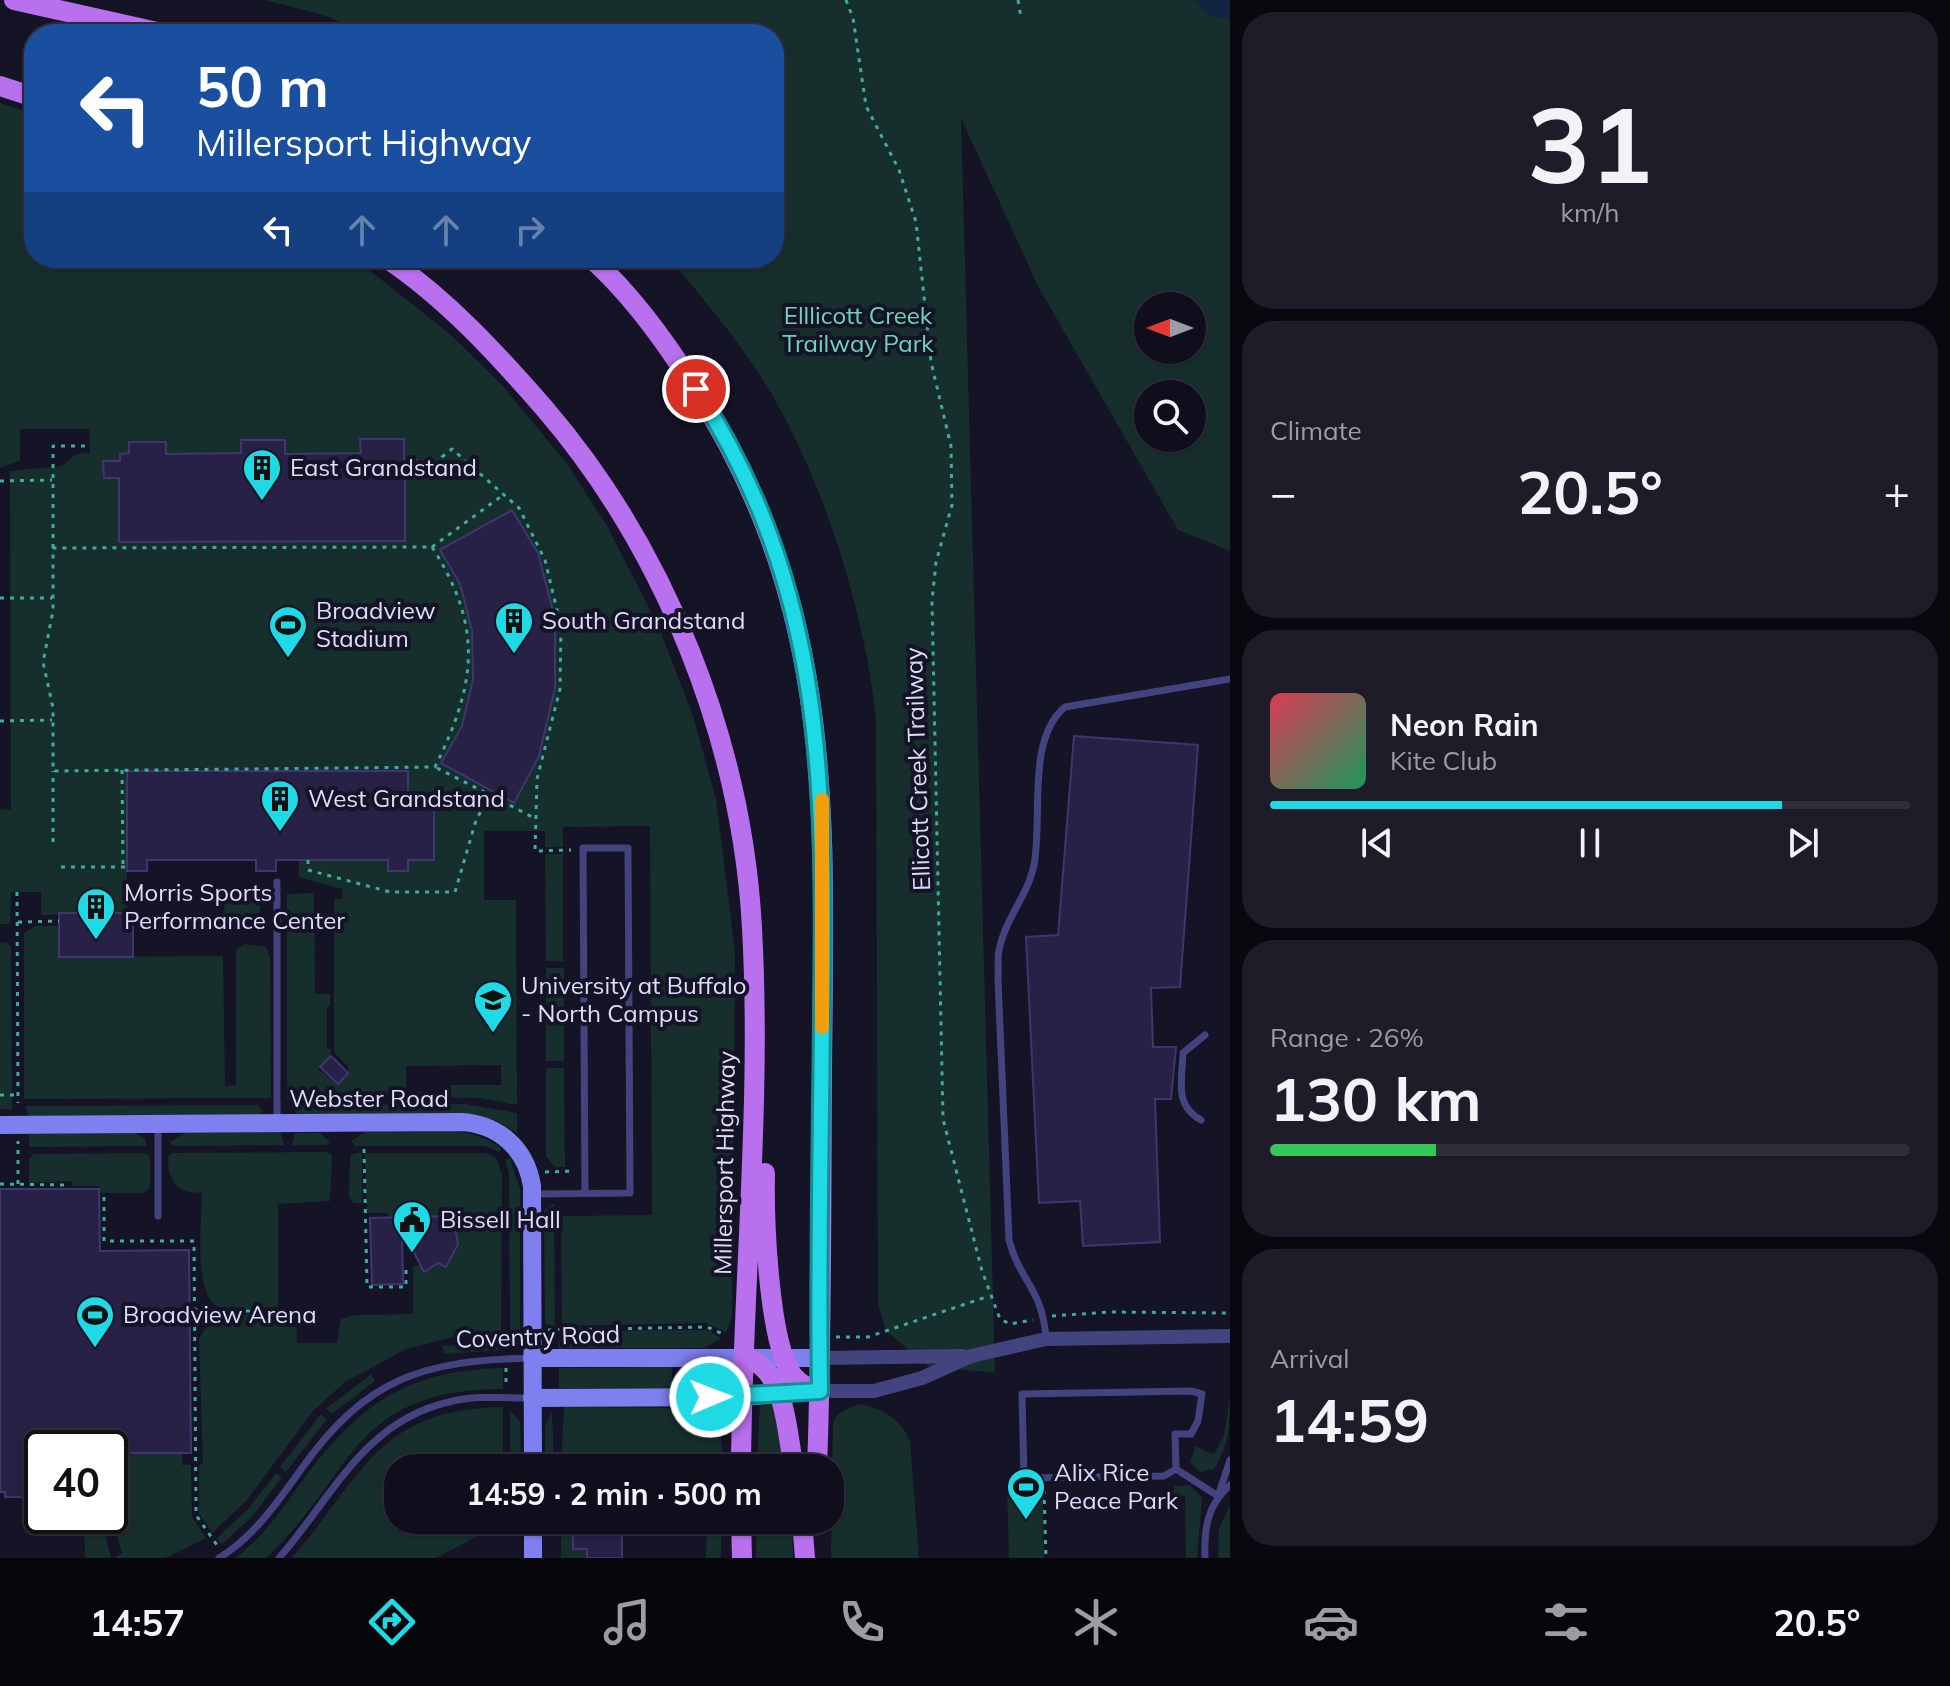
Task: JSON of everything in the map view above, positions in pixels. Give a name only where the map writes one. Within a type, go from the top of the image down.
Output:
[{"type":"main road","points":[[14,0],[121,24]]},
{"type":"main road","points":[[0,86],[24,94]]},
{"type":"main road","name":"Millersport Highway","points":[[398,268],[455,314],[514,373],[574,443],[649,561],[679,628],[707,703],[731,786],[752,925],[754,1097],[741,1454]]},
{"type":"main road","points":[[600,268],[641,311],[713,415],[770,534],[793,604],[808,670],[824,828],[818,1454]]},
{"type":"main road","points":[[754,1097],[765,1169],[764,1245],[785,1358],[795,1378],[805,1387],[820,1391]]},
{"type":"main road","points":[[746,1358],[761,1362],[771,1372],[791,1454]]},
{"type":"main road","points":[[741,1534],[742,1558]]},
{"type":"main road","points":[[803,1534],[805,1558]]},
{"type":"main road","points":[[815,1534],[815,1558]]},
{"type":"street","name":"Webster Road","points":[[9,1125],[478,1124],[498,1132],[515,1146],[527,1167],[532,1194],[533,1454]]},
{"type":"street","points":[[532,1398],[742,1397],[820,1391],[874,1391],[922,1378],[971,1356],[1046,1339],[1230,1336]]},
{"type":"street","points":[[819,1358],[971,1356]]},
{"type":"street","name":"Coventry Road","points":[[532,1358],[819,1358]]},
{"type":"street","points":[[533,1534],[533,1558]]},
{"type":"lane","points":[[1046,1339],[1045,1318],[1032,1285],[1016,1267],[1009,1240],[998,980],[999,951],[1034,864],[1043,737],[1052,717],[1065,707],[1230,679]]},
{"type":"lane","points":[[532,1194],[630,1193],[628,848],[583,850],[585,1193]]},
{"type":"lane","points":[[277,882],[277,1124]]},
{"type":"lane","points":[[1201,1120],[1188,1112],[1181,1097],[1183,1053],[1205,1035]]},
{"type":"lane","points":[[158,1124],[158,1216]]},
{"type":"lane","name":"Coventry Road","points":[[221,1556],[267,1515],[333,1429],[376,1394],[436,1366],[532,1358]]},
{"type":"lane","points":[[1022,1394],[1202,1394],[1198,1421],[1191,1434],[1175,1434],[1176,1469],[1164,1476],[1024,1478],[1022,1394]]},
{"type":"lane","points":[[279,1558],[354,1460],[393,1425],[449,1401],[532,1398]]},
{"type":"lane","points":[[1205,1558],[1206,1524],[1230,1460]]},
{"type":"lane","points":[[1176,1469],[1218,1496]]},
{"type":"lane","points":[[1218,1496],[1230,1485]]},
{"type":"path","name":"Ellicott Creek Trailway","points":[[846,0],[853,18],[866,106],[899,170],[916,222],[931,362],[951,446],[952,505],[936,562],[932,601],[943,1119],[970,1234],[990,1296],[1004,1322],[1099,1312],[1226,1313]]},
{"type":"path","points":[[1018,0],[1021,18]]},
{"type":"path","points":[[53,842],[54,720],[43,662],[53,598],[53,446],[90,446]]},
{"type":"path","points":[[419,476],[441,475],[442,457],[452,449],[519,508],[539,544],[561,627],[560,689],[537,779],[535,851],[583,850]]},
{"type":"path","points":[[0,481],[53,480]]},
{"type":"path","points":[[53,548],[432,547],[503,495]]},
{"type":"path","points":[[432,547],[455,586],[468,631],[470,655],[464,703],[435,767]]},
{"type":"path","points":[[0,598],[53,598]]},
{"type":"path","points":[[0,721],[54,720]]},
{"type":"path","points":[[53,771],[435,767],[535,818]]},
{"type":"path","points":[[61,867],[124,867],[122,770]]},
{"type":"path","points":[[308,860],[308,870],[390,892],[455,892],[477,817],[488,803],[498,799]]},
{"type":"path","points":[[17,892],[18,1103]]},
{"type":"path","points":[[18,922],[59,921]]},
{"type":"path","points":[[0,1095],[18,1095]]},
{"type":"path","points":[[9,1125],[18,1184]]},
{"type":"path","points":[[364,1149],[367,1287],[406,1287],[406,1267]]},
{"type":"path","points":[[545,1172],[585,1171]]},
{"type":"path","points":[[0,1184],[64,1185]]},
{"type":"path","points":[[104,1197],[104,1241],[194,1241],[196,1515],[221,1556]]},
{"type":"path","points":[[836,1337],[868,1337],[990,1296]]},
{"type":"path","points":[[194,1310],[296,1312]]},
{"type":"path","points":[[548,1330],[707,1327],[723,1334]]},
{"type":"path","points":[[506,1367],[506,1388]]},
{"type":"path","points":[[1044,1484],[1046,1558]]},
{"type":"green space","name":"Elllicott Creek Trailway Park","points":[[265,0],[1230,0],[1230,551],[1178,530],[1038,286],[961,118],[995,1373],[928,1366],[886,1331],[878,1304],[876,719],[861,628],[833,532],[795,438],[749,359],[678,268],[784,268],[784,24],[344,24],[327,16]]},
{"type":"green space","points":[[0,103],[24,111],[24,268],[367,268],[451,335],[502,385],[567,464],[607,526],[660,630],[693,716],[716,799],[735,952],[732,1317],[726,1332],[706,1323],[562,1326],[561,1216],[652,1215],[650,826],[563,827],[563,847],[545,847],[545,831],[484,831],[484,900],[516,900],[517,1105],[481,1098],[435,1097],[435,1092],[451,1092],[451,1085],[501,1085],[501,1065],[406,1066],[406,1092],[428,1092],[429,1097],[287,1098],[287,894],[314,893],[315,994],[330,994],[327,1048],[331,1049],[331,1056],[318,1069],[337,1084],[348,1073],[348,1066],[334,1053],[334,899],[342,899],[342,889],[299,877],[299,860],[147,860],[147,871],[127,871],[127,913],[41,915],[41,892],[11,892],[10,924],[0,924],[0,809],[11,810],[10,471],[62,466],[76,454],[90,453],[89,429],[20,429],[20,460],[0,468]]},
{"type":"green space","points":[[545,854],[563,854],[563,961],[546,961]]},
{"type":"green space","points":[[242,890],[255,895],[260,908],[255,921],[242,926],[229,921],[224,908],[229,895]]},
{"type":"green space","points":[[35,926],[59,926],[60,957],[223,956],[225,1086],[236,1085],[236,950],[245,944],[266,947],[270,957],[271,1098],[24,1099],[24,933]]},
{"type":"green space","points":[[6,942],[11,947],[12,1110],[0,1109],[0,943]]},
{"type":"green space","points":[[546,968],[564,968],[564,1061],[546,1061]]},
{"type":"green space","points":[[546,1068],[564,1068],[565,1167],[555,1167],[546,1156]]},
{"type":"green space","points":[[466,1104],[517,1113],[517,1133],[496,1120],[469,1114],[299,1115],[294,1111],[299,1105]]},
{"type":"green space","points":[[258,1105],[263,1112],[259,1115],[29,1116],[25,1106]]},
{"type":"green space","points":[[453,1131],[470,1134],[501,1148],[500,1152],[484,1146],[355,1146],[351,1141],[365,1132]]},
{"type":"green space","points":[[281,1132],[284,1145],[173,1146],[170,1142],[185,1133]]},
{"type":"green space","points":[[135,1133],[146,1140],[146,1146],[29,1147],[29,1134]]},
{"type":"green space","points":[[295,1133],[320,1133],[330,1142],[326,1145],[292,1145]]},
{"type":"green space","points":[[326,1152],[332,1155],[330,1201],[278,1204],[278,1308],[234,1309],[220,1307],[211,1301],[205,1289],[200,1256],[202,1193],[175,1184],[168,1157],[172,1153]]},
{"type":"green space","points":[[145,1153],[150,1157],[150,1187],[144,1193],[99,1193],[99,1186],[72,1186],[72,1181],[29,1183],[29,1159],[34,1154]]},
{"type":"green space","points":[[362,1153],[362,1203],[354,1203],[349,1197],[350,1156]]},
{"type":"green space","points":[[365,1153],[486,1153],[497,1159],[502,1176],[501,1332],[450,1338],[406,1349],[345,1382],[313,1411],[247,1500],[212,1533],[199,1513],[199,1465],[203,1464],[199,1340],[206,1329],[216,1321],[241,1314],[296,1315],[297,1343],[337,1343],[341,1319],[356,1315],[413,1314],[413,1266],[421,1265],[424,1272],[438,1263],[447,1267],[458,1244],[453,1217],[389,1218],[388,1213],[367,1213]]},
{"type":"green space","points":[[505,1159],[510,1159],[520,1189],[520,1330],[510,1330],[509,1173]]},
{"type":"green space","points":[[554,1203],[555,1326],[545,1324],[544,1211]]},
{"type":"green space","points":[[709,1330],[721,1339],[704,1348],[558,1348],[562,1331]]},
{"type":"green space","points":[[503,1341],[503,1350],[444,1354],[442,1346]]},
{"type":"green space","points":[[672,1367],[672,1388],[559,1388],[559,1368]]},
{"type":"green space","points":[[503,1368],[503,1389],[452,1393],[414,1404],[384,1421],[360,1442],[296,1527],[266,1558],[235,1558],[270,1524],[341,1434],[385,1398],[437,1376]]},
{"type":"green space","points":[[371,1374],[375,1381],[332,1414],[326,1409]]},
{"type":"green space","points":[[1230,1397],[1229,1425],[1223,1451],[1214,1469],[1200,1472],[1190,1462],[1196,1446],[1214,1455],[1224,1435]]},
{"type":"green space","points":[[760,1400],[773,1401],[784,1454],[758,1454]]},
{"type":"green space","points":[[858,1404],[875,1408],[890,1416],[906,1433],[910,1441],[919,1558],[831,1558],[831,1534],[844,1534],[844,1454],[833,1454],[833,1421],[839,1413]]},
{"type":"green space","points":[[503,1407],[503,1454],[384,1454],[384,1534],[482,1534],[436,1558],[292,1558],[377,1452],[400,1434],[427,1420],[461,1411]]},
{"type":"green space","points":[[564,1407],[702,1408],[718,1428],[721,1454],[562,1454]]},
{"type":"green space","points":[[510,1410],[520,1422],[521,1454],[510,1454]]},
{"type":"green space","points":[[552,1412],[554,1454],[545,1454],[545,1426]]},
{"type":"green space","points":[[321,1414],[327,1419],[286,1472],[280,1467]]},
{"type":"green space","points":[[128,1453],[182,1453],[182,1465],[191,1465],[192,1517],[206,1538],[165,1558],[115,1558],[122,1553],[116,1534],[128,1534]]},
{"type":"green space","points":[[276,1473],[282,1477],[251,1518],[222,1544],[216,1539],[248,1509]]},
{"type":"green space","name":"Alix Rice Peace Park","points":[[1007,1485],[1042,1485],[1044,1558],[1009,1558]]},
{"type":"green space","points":[[1190,1485],[1202,1498],[1197,1558],[1186,1558],[1185,1496],[1175,1495],[1173,1491],[1175,1486]]},
{"type":"green space","points":[[1230,1505],[1230,1558],[1218,1558],[1219,1529]]},
{"type":"green space","points":[[84,1534],[105,1534],[111,1558],[85,1558]]},
{"type":"green space","points":[[561,1534],[573,1534],[573,1549],[587,1549],[587,1558],[561,1558]]},
{"type":"green space","points":[[707,1534],[721,1534],[721,1558],[706,1558]]},
{"type":"green space","points":[[757,1534],[792,1534],[793,1558],[756,1558]]},
{"type":"water","points":[[1195,0],[1230,0],[1230,20],[1210,16]]},
{"type":"building","name":"East Grandstand","points":[[360,439],[404,439],[404,461],[417,460],[417,478],[405,478],[405,541],[119,542],[119,478],[104,478],[103,461],[120,461],[120,454],[129,453],[129,442],[166,442],[166,454],[241,453],[241,440],[285,440],[285,454],[361,453]]},
{"type":"building","name":"South Grandstand","points":[[512,510],[538,553],[555,619],[555,688],[539,756],[514,803],[441,763],[462,726],[473,680],[472,631],[460,584],[440,550]]},
{"type":"building","points":[[1074,736],[1198,745],[1180,987],[1151,988],[1153,1047],[1176,1047],[1171,1099],[1155,1099],[1160,1242],[1083,1246],[1080,1201],[1039,1203],[1026,937],[1058,935]]},
{"type":"building","name":"West Grandstand","points":[[127,771],[408,771],[408,797],[434,797],[434,860],[408,860],[408,871],[388,871],[388,860],[276,860],[276,871],[256,871],[256,860],[147,860],[147,871],[127,871]]},
{"type":"building","name":"Morris Sports Performance Center","points":[[59,913],[133,913],[133,957],[59,957]]},
{"type":"building","points":[[331,1056],[348,1073],[338,1084],[320,1067]]},
{"type":"building","name":"Broadview Arena","points":[[0,1189],[99,1189],[100,1251],[189,1250],[191,1453],[128,1453],[128,1430],[24,1430],[24,1497],[5,1497],[5,1492],[0,1492]]},
{"type":"building","name":"Bissell Hall","points":[[453,1216],[458,1244],[446,1267],[438,1263],[424,1272],[402,1229],[403,1284],[372,1285],[370,1218]]},
{"type":"building","points":[[573,1534],[622,1534],[622,1558],[587,1558],[587,1549],[573,1549]]},
{"type":"slow traffic","points":[[822,800],[822,1027]]},
{"type":"place","name":"East Grandstand","points":[[262,502]]},
{"type":"place","name":"South Grandstand","points":[[514,655]]},
{"type":"place","name":"Broadview Stadium","points":[[288,659]]},
{"type":"place","name":"West Grandstand","points":[[280,833]]},
{"type":"place","name":"Morris Sports Performance Center","points":[[96,941]]},
{"type":"place","name":"University at Buffalo - North Campus","points":[[493,1034]]},
{"type":"place","name":"Bissell Hall","points":[[412,1254]]},
{"type":"place","name":"Broadview Arena","points":[[95,1349]]},
{"type":"place","name":"Alix Rice Peace Park","points":[[1026,1521]]},
{"type":"route","points":[[696,389],[745,477],[770,534],[793,604],[808,670],[816,726],[824,828],[820,1391],[710,1397]]}]
